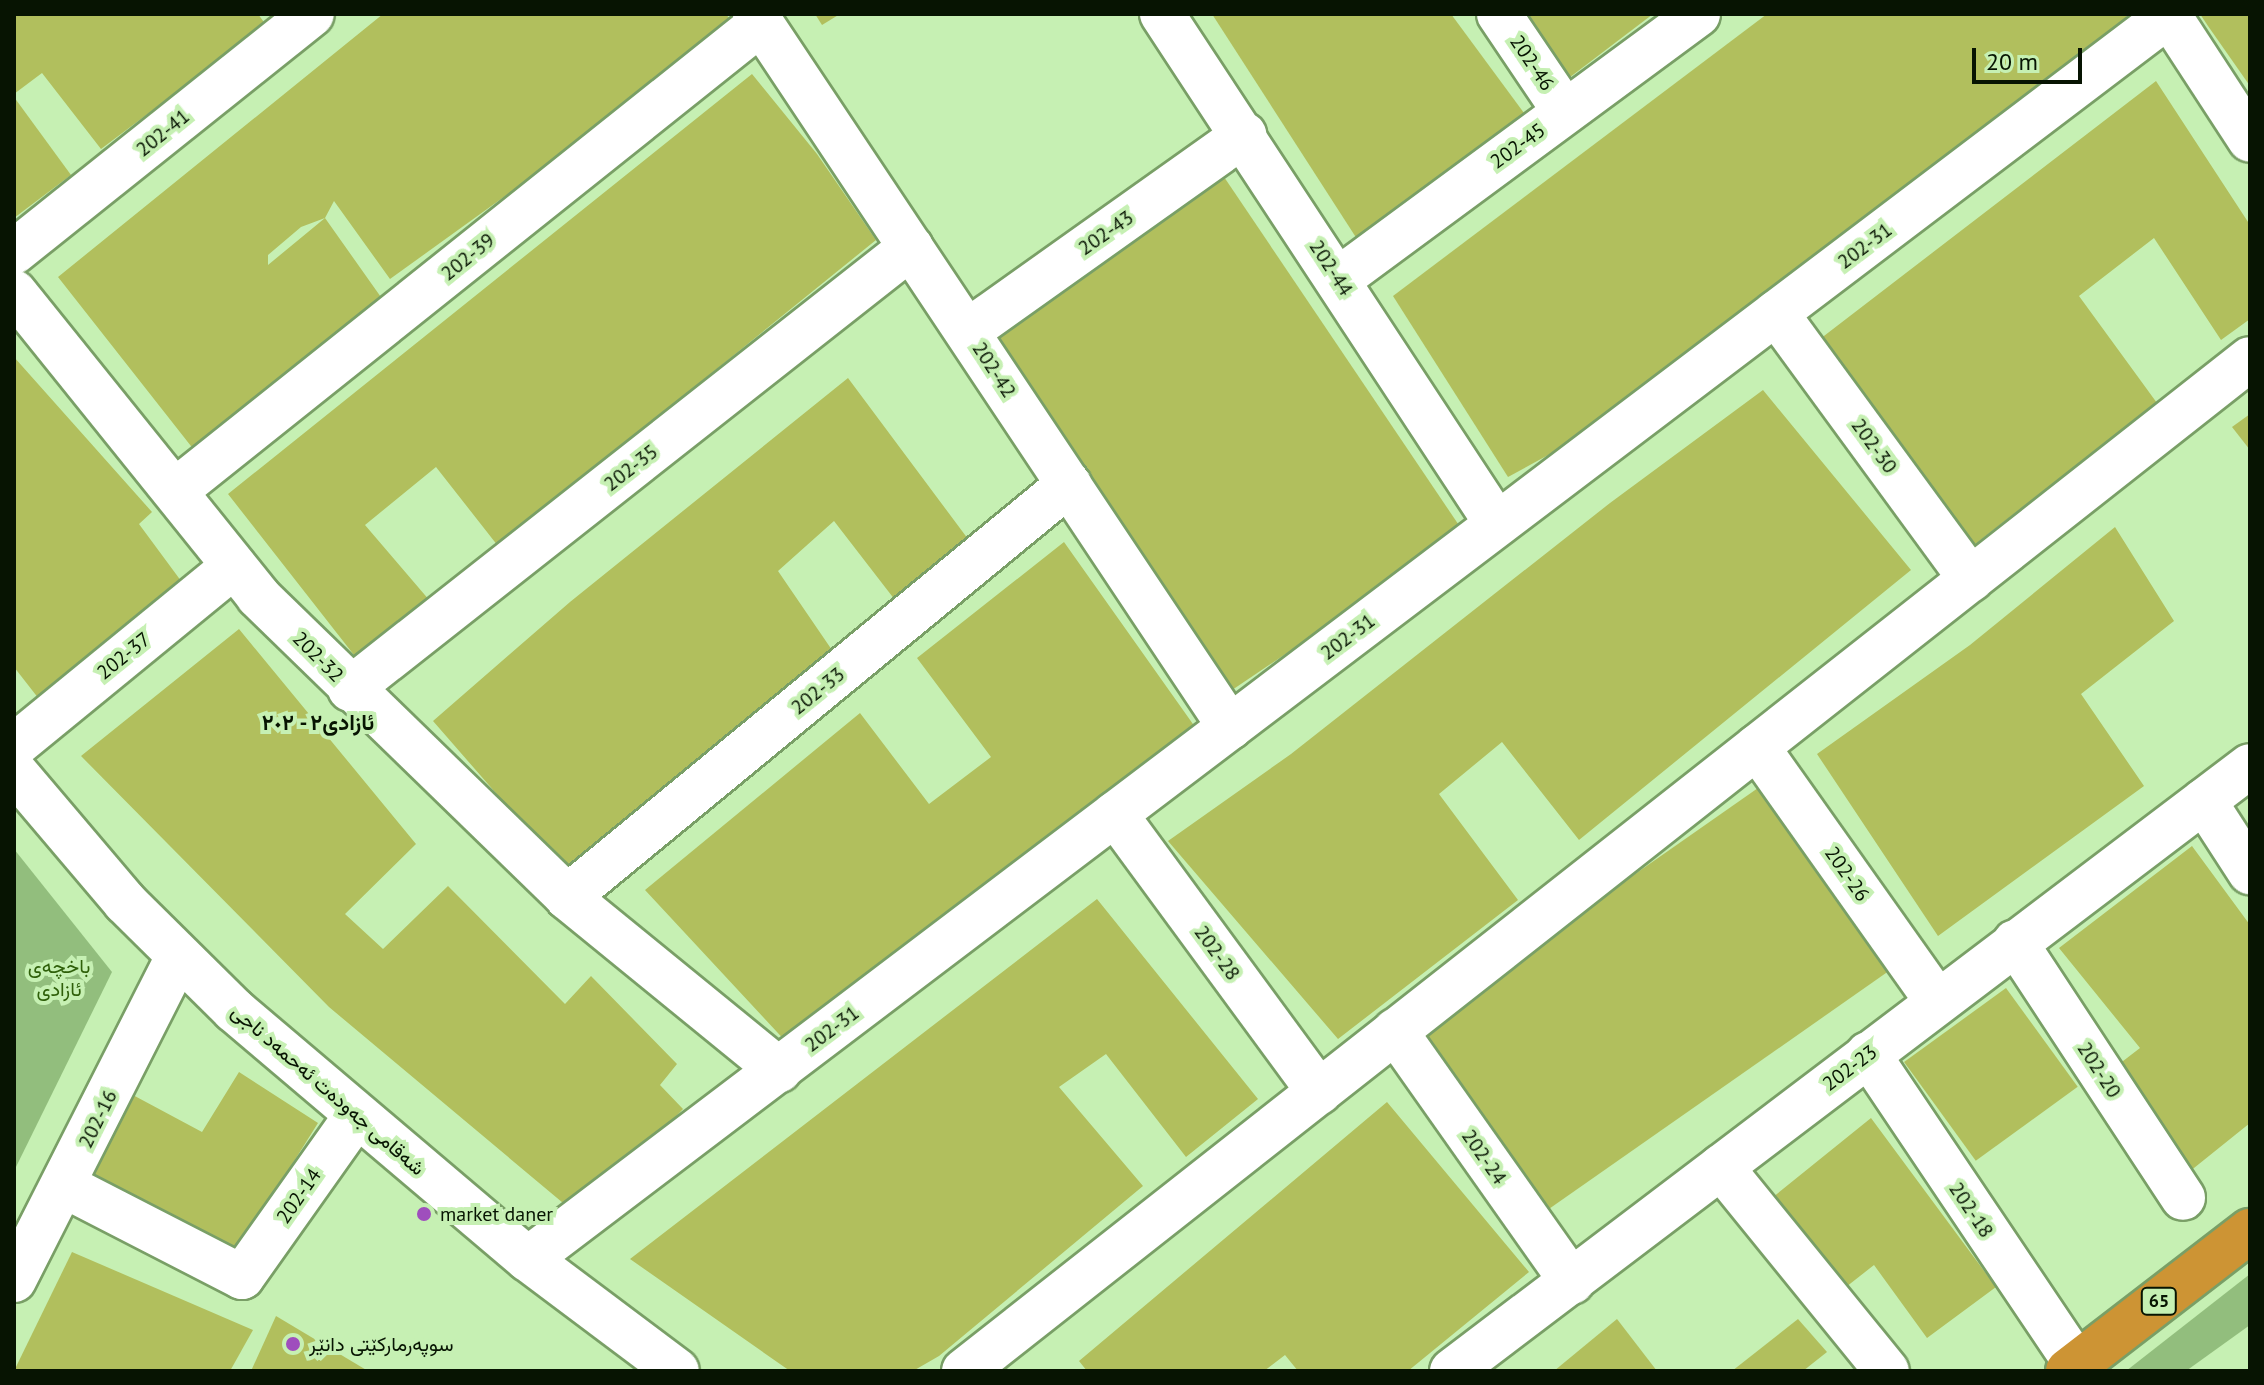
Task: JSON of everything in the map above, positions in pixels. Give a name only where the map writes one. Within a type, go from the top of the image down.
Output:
[{"type":"highway","name":"65","points":[[2072,1368],[2250,1231]]},
{"type":"street","name":"202-41","points":[[14,252],[312,14]]},
{"type":"street","name":"202-44","points":[[1162,14],[1339,279],[1497,524]]},
{"type":"street","name":"202-46","points":[[1499,14],[1565,112]]},
{"type":"street","name":"202-45","points":[[1339,279],[1698,14]]},
{"type":"street","points":[[2168,15],[2250,140]]},
{"type":"street","name":"202-31","points":[[528,1259],[2168,15]]},
{"type":"street","name":"202-42","points":[[758,18],[1230,727]]},
{"type":"street","name":"202-39","points":[[175,491],[758,18]]},
{"type":"street","name":"202-43","points":[[968,331],[1244,135]]},
{"type":"street","name":"202-35","points":[[350,689],[911,247]]},
{"type":"street","name":"202-32","points":[[14,292],[234,566],[350,689],[567,897],[779,1070]]},
{"type":"street","name":"202-30","points":[[1776,313],[1971,579]]},
{"type":"street","points":[[964,1371],[2250,359]]},
{"type":"street","name":"202-33","points":[[567,897],[1069,484]]},
{"type":"street","name":"202-37","points":[[14,746],[234,566]]},
{"type":"street","name":"202-26","points":[[1757,747],[1937,1001]]},
{"type":"street","name":"202-23","points":[[1452,1371],[2250,766]]},
{"type":"street","name":"شەقامی جەودەت ئەحمەد ناجی","points":[[14,771],[178,957],[356,1116],[528,1259],[677,1371]]},
{"type":"street","points":[[2204,801],[2250,872]]},
{"type":"street","name":"202-28","points":[[1115,814],[1319,1092]]},
{"type":"street","name":"202-20","points":[[2015,942],[2183,1198]]},
{"type":"street","name":"202-16","points":[[14,1280],[65,1186],[178,957]]},
{"type":"street","name":"202-24","points":[[1395,1031],[1572,1282]]},
{"type":"street","name":"202-18","points":[[1868,1054],[2072,1368]]},
{"type":"street","name":"202-14","points":[[65,1186],[242,1277],[356,1116]]},
{"type":"street","points":[[1721,1167],[1887,1371]]},
{"type":"green space","name":"باخچەی ئازادی","points":[[14,849],[112,972],[14,1171]]},
{"type":"green space","points":[[2250,1274],[2250,1325],[2186,1371],[2126,1371]]},
{"type":"building","points":[[14,14],[258,14],[266,25],[101,149],[42,73],[14,94]]},
{"type":"building","points":[[383,14],[726,14],[731,21],[597,130],[390,279],[334,201],[325,218],[383,300],[198,455],[58,277]],"holes":[[[325,218],[268,265],[268,255],[301,227]]]},
{"type":"building","points":[[815,14],[840,14],[822,25]]},
{"type":"building","points":[[1212,14],[1451,14],[1524,113],[1357,239]]},
{"type":"building","points":[[1511,14],[1653,14],[1561,84]]},
{"type":"building","points":[[1767,14],[2125,14],[2130,22],[1592,431],[1508,477],[1393,296]]},
{"type":"building","points":[[2200,14],[2250,14],[2250,86],[2208,26]]},
{"type":"building","points":[[752,74],[817,154],[876,240],[498,546],[436,467],[365,525],[430,601],[354,655],[228,494]]},
{"type":"building","points":[[2156,81],[2250,225],[2250,319],[2221,340],[2154,238],[2079,296],[2157,403],[1961,555],[1807,349]]},
{"type":"building","points":[[14,97],[71,175],[14,218]]},
{"type":"building","points":[[1220,171],[1464,533],[1227,693],[983,331]]},
{"type":"building","points":[[14,357],[152,512],[139,524],[187,589],[39,699],[14,667]]},
{"type":"building","points":[[848,378],[971,543],[895,600],[834,521],[778,571],[834,653],[569,877],[433,721],[570,602]]},
{"type":"building","points":[[1763,390],[1911,570],[1579,840],[1502,742],[1439,794],[1518,900],[1338,1039],[1168,841],[1291,754],[1610,503]]},
{"type":"building","points":[[2250,414],[2250,450],[2232,427]]},
{"type":"building","points":[[2115,527],[2174,621],[2081,694],[2144,786],[1938,936],[1817,754],[1970,645]]},
{"type":"building","points":[[1064,542],[1200,734],[790,1046],[645,890],[860,713],[929,804],[991,757],[917,658]]},
{"type":"building","points":[[239,629],[416,844],[345,914],[383,949],[448,886],[565,1004],[591,976],[677,1064],[660,1085],[683,1109],[581,1218],[329,1007],[81,756]]},
{"type":"building","points":[[1758,788],[1887,972],[1547,1210],[1418,1026]]},
{"type":"building","points":[[2192,846],[2250,925],[2250,1123],[2189,1172],[2114,1068],[2140,1048],[2059,948]]},
{"type":"building","points":[[1097,899],[1258,1099],[1186,1157],[1106,1054],[1059,1087],[1143,1186],[939,1356],[913,1371],[790,1371],[630,1259]]},
{"type":"building","points":[[2006,988],[2078,1087],[1976,1161],[1904,1062]]},
{"type":"building","points":[[239,1072],[318,1123],[237,1252],[88,1176],[131,1094],[202,1132]]},
{"type":"building","points":[[1387,1102],[1529,1272],[1408,1371],[1298,1371],[1285,1355],[1264,1371],[1087,1371],[1079,1361]]},
{"type":"building","points":[[1871,1118],[1996,1287],[1927,1338],[1874,1265],[1832,1298],[1762,1206]]},
{"type":"building","points":[[72,1252],[253,1330],[230,1371],[14,1371]]},
{"type":"building","name":"سوپەرمارکێتی دانێر","points":[[276,1316],[368,1371],[251,1371]]},
{"type":"building","points":[[1617,1319],[1657,1371],[1554,1371]]},
{"type":"building","points":[[1798,1319],[1827,1352],[1803,1371],[1732,1371]]},
{"type":"place","name":"market daner","points":[[424,1214]]},
{"type":"place","name":"سوپەرمارکێتی دانێر","points":[[293,1344]]},
{"type":"district","name":"ئازادی٢ - ٢٠٢","points":[[318,723]]}]
